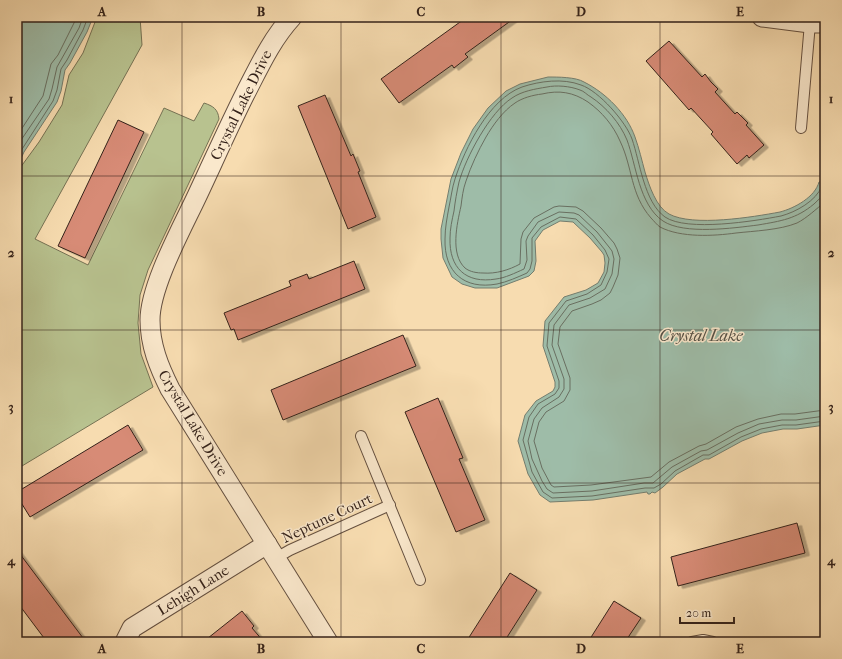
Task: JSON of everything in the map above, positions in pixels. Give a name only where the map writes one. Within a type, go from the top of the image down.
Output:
[{"type":"street","name":"Crystal Lake Drive","points":[[292,17],[266,52],[235,115],[168,259],[156,288],[151,306],[150,320],[152,346],[159,367],[170,389],[328,642]]},
{"type":"street","points":[[762,17],[818,23]]},
{"type":"street","name":"Lehigh Lane","points":[[126,642],[132,628],[271,551]]},
{"type":"lane","points":[[801,128],[818,23]]},
{"type":"lane","name":"Neptune Court","points":[[361,436],[420,580]]},
{"type":"lane","name":"Neptune Court","points":[[271,551],[290,550],[390,505]]},
{"type":"lane","points":[[692,642],[703,640],[713,642]]},
{"type":"green space","points":[[97,17],[140,17],[142,45],[35,239],[88,265],[164,108],[194,121],[204,103],[214,108],[218,113],[219,119],[148,270],[140,295],[138,323],[141,354],[153,387],[17,469],[17,185],[20,168],[39,142],[62,105],[69,75],[83,53]]},
{"type":"water","points":[[17,17],[93,17],[87,32],[65,70],[61,91],[57,102],[24,152],[17,167]]},
{"type":"water","name":"Crystal Lake","points":[[548,77],[581,80],[600,92],[615,105],[627,120],[635,137],[651,189],[660,206],[669,214],[680,218],[693,220],[723,220],[780,212],[792,208],[804,201],[817,187],[819,182],[825,181],[825,425],[797,429],[783,429],[762,433],[742,441],[677,474],[655,493],[652,492],[648,494],[647,492],[593,500],[550,502],[540,495],[528,474],[518,441],[525,415],[536,401],[553,391],[555,387],[555,382],[543,346],[545,321],[564,297],[586,290],[598,283],[604,272],[604,255],[590,238],[573,222],[560,221],[543,230],[535,241],[536,261],[534,271],[529,276],[497,288],[475,288],[462,284],[452,277],[443,258],[441,229],[451,179],[461,153],[473,129],[488,108],[506,91],[520,84]]},
{"type":"building","points":[[467,17],[516,17],[465,54],[468,57],[454,68],[452,65],[399,103],[381,79]]},
{"type":"building","points":[[669,41],[702,77],[705,74],[718,89],[715,92],[735,114],[737,112],[748,123],[746,125],[764,145],[749,158],[747,155],[737,164],[711,134],[713,132],[691,108],[689,110],[646,61]]},
{"type":"building","points":[[325,95],[351,156],[353,154],[360,171],[358,172],[376,217],[348,229],[298,106]]},
{"type":"building","points":[[118,120],[144,132],[85,258],[58,246]]},
{"type":"building","points":[[354,261],[365,289],[238,340],[234,329],[231,330],[224,313],[291,286],[289,281],[307,274],[309,279]]},
{"type":"building","points":[[403,335],[416,366],[283,420],[271,390]]},
{"type":"building","points":[[438,398],[463,458],[459,459],[485,520],[456,532],[405,412]]},
{"type":"building","points":[[128,425],[143,450],[30,517],[17,496],[17,492]]},
{"type":"building","points":[[797,523],[805,553],[678,586],[671,557]]},
{"type":"building","points":[[17,550],[86,642],[47,642],[17,602]]},
{"type":"building","points":[[510,573],[537,590],[504,642],[466,642]]},
{"type":"building","points":[[614,601],[641,618],[625,642],[588,642]]},
{"type":"building","points":[[242,611],[254,626],[252,628],[264,642],[203,642]]}]
